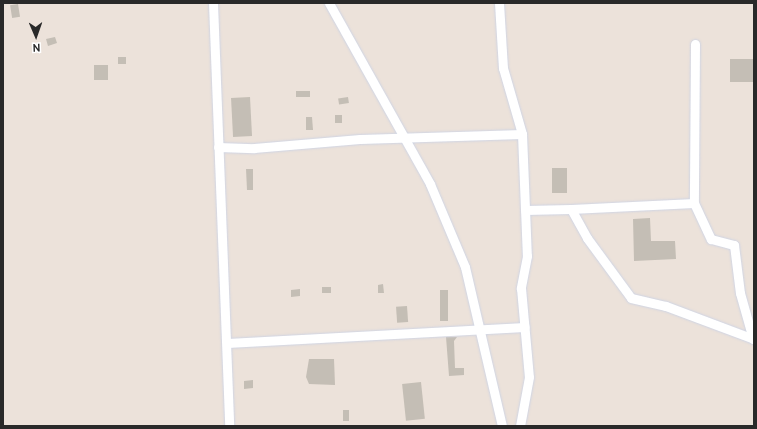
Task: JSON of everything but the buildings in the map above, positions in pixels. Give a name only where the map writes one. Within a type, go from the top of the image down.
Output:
[{"type":"street","points":[[213,3],[229,426]]},
{"type":"street","points":[[329,3],[402,139],[430,184],[465,267],[478,329],[502,426]]},
{"type":"street","points":[[499,3],[504,68],[522,134],[527,256],[521,288],[529,377],[520,426]]},
{"type":"street","points":[[695,44],[694,203],[711,239],[734,245],[740,293],[754,339]]},
{"type":"street","points":[[218,146],[271,148],[360,138],[402,139],[522,134]]},
{"type":"street","points":[[525,210],[694,203]]},
{"type":"street","points":[[571,209],[587,238],[631,298],[666,306],[754,339]]},
{"type":"street","points":[[227,343],[525,327]]}]
